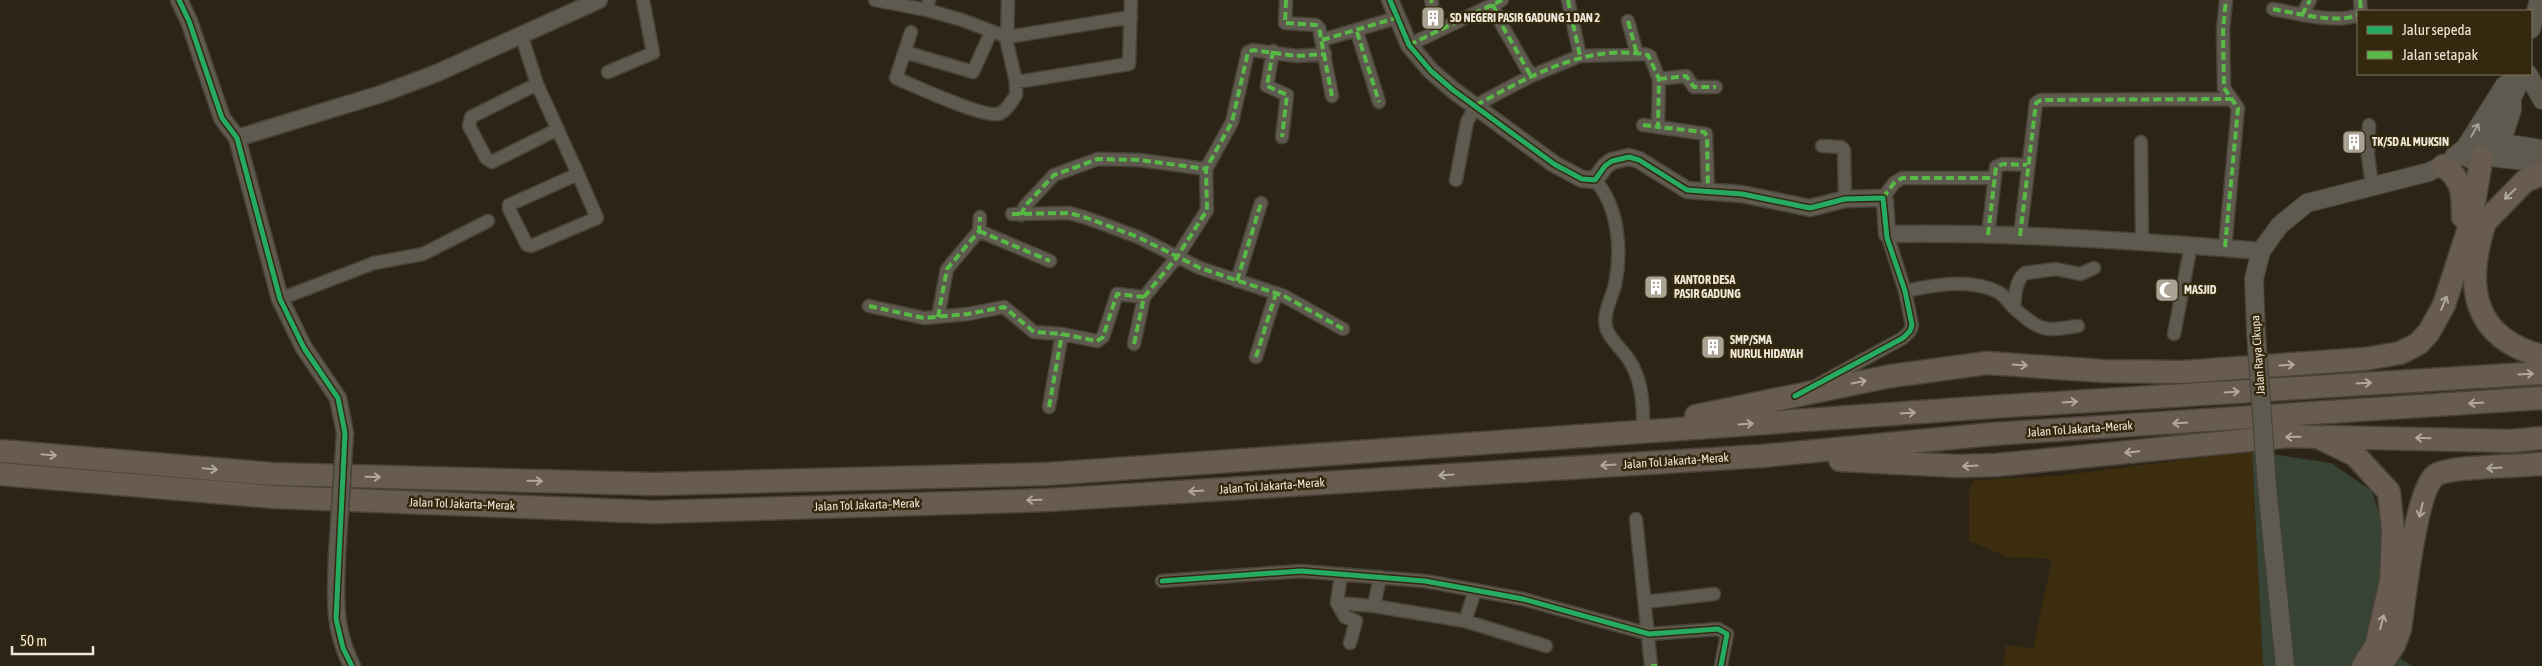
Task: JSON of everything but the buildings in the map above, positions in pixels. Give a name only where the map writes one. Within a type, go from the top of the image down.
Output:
[{"type":"highway","points":[[2492,150],[2484,222],[2474,266],[2474,288],[2482,313],[2494,330],[2510,343],[2542,356]]},
{"type":"highway","points":[[1644,425],[1891,376],[1987,363],[2103,370],[2183,372],[2365,359],[2400,353],[2418,344],[2428,332],[2444,305],[2492,150]]},
{"type":"highway","points":[[2443,166],[2454,173],[2463,199],[2461,250]]},
{"type":"highway","points":[[2484,222],[2525,181],[2542,174]]},
{"type":"highway","name":"Jalan Tol Jakarta–Merak","points":[[0,451],[272,474],[654,484],[1047,474],[1644,425],[1990,407],[2542,373]]},
{"type":"highway","name":"Jalan Tol Jakarta–Merak","points":[[0,474],[275,498],[654,512],[1047,500],[1762,456],[1993,434],[2542,398]]},
{"type":"highway","points":[[1762,456],[1958,466],[2066,460],[2289,436],[2511,441],[2542,438]]},
{"type":"highway","points":[[2318,437],[2355,455],[2389,492],[2393,531],[2391,581],[2376,646],[2363,666]]},
{"type":"highway","points":[[2380,666],[2394,645],[2400,629],[2417,524],[2423,499],[2433,477],[2438,473],[2454,471],[2542,464]]},
{"type":"main road","points":[[2532,26],[2540,0]]},
{"type":"main road","points":[[2443,166],[2465,148],[2504,86],[2520,75]]},
{"type":"main road","points":[[2492,150],[2512,110],[2512,98],[2522,75]]},
{"type":"main road","points":[[2529,75],[2542,100]]},
{"type":"main road","points":[[2492,150],[2542,149]]},
{"type":"main road","points":[[2492,150],[2542,163]]},
{"type":"main road","name":"Jalan Raya Cikupa","points":[[2285,666],[2267,486],[2256,332],[2254,280],[2261,251],[2280,225],[2307,203],[2429,172],[2492,150]]},
{"type":"street","points":[[179,0],[190,21],[222,118],[237,138],[280,299],[304,348],[338,398],[343,412],[344,433],[337,555],[336,619],[343,648],[352,666]]},
{"type":"street","points":[[237,138],[380,94],[429,76],[599,0]]},
{"type":"street","points":[[608,72],[650,56],[653,53],[643,0]]},
{"type":"street","points":[[875,0],[928,5],[999,34],[1131,17]]},
{"type":"street","points":[[905,52],[973,72],[999,34],[1008,0]]},
{"type":"street","points":[[1016,82],[1130,64],[1131,0]]},
{"type":"street","points":[[1286,0],[1286,23],[1316,25],[1322,40],[1332,96]]},
{"type":"street","points":[[1390,0],[1409,45],[1431,71],[1453,90],[1554,164],[1587,181],[1595,180],[1605,166],[1612,161],[1629,157],[1639,160],[1687,190],[1742,194],[1810,208],[1845,199],[1883,198]]},
{"type":"street","points":[[1568,0],[1580,56]]},
{"type":"street","points":[[2225,247],[2238,115],[2236,102],[2231,99],[2224,88],[2223,80],[2226,0]]},
{"type":"street","points":[[2302,15],[2310,0]]},
{"type":"street","points":[[1409,45],[1491,3],[1531,76]]},
{"type":"street","points":[[2272,9],[2302,15],[2335,17],[2357,15]]},
{"type":"street","points":[[1322,40],[1356,32],[1396,18]]},
{"type":"street","points":[[1628,22],[1637,54]]},
{"type":"street","points":[[911,32],[895,77],[972,109],[996,114],[1000,113],[1016,95],[1016,82],[999,34]]},
{"type":"street","points":[[1356,32],[1379,102]]},
{"type":"street","points":[[521,34],[537,84],[558,129],[578,174],[597,218],[531,246],[527,245],[508,209],[509,205],[578,174]]},
{"type":"street","points":[[1134,344],[1144,297],[1177,257],[1207,210],[1206,169],[1232,122],[1248,52],[1253,50],[1296,56],[1325,54]]},
{"type":"street","points":[[1273,52],[1267,86],[1287,94],[1282,137]]},
{"type":"street","points":[[1456,180],[1467,122],[1476,105],[1531,76],[1580,56],[1637,54],[1650,56],[1659,79],[1658,127]]},
{"type":"street","points":[[1659,79],[1686,76],[1694,87],[1716,87]]},
{"type":"street","points":[[537,84],[471,117],[469,126],[486,158],[492,162],[558,129]]},
{"type":"street","points":[[2020,236],[2034,107],[2040,100],[2231,99]]},
{"type":"street","points":[[1643,125],[1706,134],[1708,191]]},
{"type":"street","points":[[2369,125],[2368,155],[2372,186]]},
{"type":"street","points":[[2141,142],[2142,242]]},
{"type":"street","points":[[1822,146],[1841,147],[1844,150],[1845,199]]},
{"type":"street","points":[[1206,169],[1140,160],[1098,159],[1054,175],[1017,214],[1060,213],[1078,216],[1138,237],[1177,257],[1237,281],[1276,293],[1305,306],[1343,329]]},
{"type":"street","points":[[1988,235],[1993,178],[1996,167],[1999,165],[2027,165]]},
{"type":"street","points":[[1794,396],[1903,338],[1910,331],[1912,326],[1905,291],[1887,236],[1883,198],[1894,183],[1902,178],[1993,178]]},
{"type":"street","points":[[1595,180],[1608,199],[1615,223],[1619,254],[1615,285],[1606,318],[1607,331],[1630,362],[1641,388],[1644,425]]},
{"type":"street","points":[[1237,281],[1261,203]]},
{"type":"street","points":[[938,317],[947,269],[979,231],[980,216]]},
{"type":"street","points":[[280,299],[374,263],[405,259],[423,254],[488,221]]},
{"type":"street","points":[[979,231],[1050,261]]},
{"type":"street","points":[[1887,236],[2020,236],[2225,247],[2261,251]]},
{"type":"street","points":[[2174,334],[2191,245]]},
{"type":"street","points":[[2014,308],[2015,292],[2025,273],[2056,269],[2080,274],[2094,268]]},
{"type":"street","points":[[1905,291],[1951,284],[1983,287],[2000,293],[2030,323],[2043,330],[2078,326]]},
{"type":"street","points":[[1256,357],[1276,293]]},
{"type":"street","points":[[869,306],[924,318],[968,314],[1004,307],[1030,330],[1100,340],[1117,294],[1144,297]]},
{"type":"street","points":[[1049,406],[1062,334]]},
{"type":"street","points":[[1636,519],[1651,666],[1657,666]]},
{"type":"street","points":[[1162,581],[1301,571],[1425,581],[1523,599],[1649,634],[1721,630],[1727,634],[1721,666]]},
{"type":"street","points":[[1341,574],[1337,603],[1345,617],[1356,621],[1350,643]]},
{"type":"street","points":[[1374,606],[1380,577]]},
{"type":"street","points":[[1465,621],[1475,591]]},
{"type":"street","points":[[1645,602],[1714,594]]},
{"type":"street","points":[[1337,603],[1374,606],[1465,621],[1546,646]]},
{"type":"shaded area","points":[[2252,451],[2263,666],[2003,666],[2006,645],[2033,649],[2052,559],[2008,557],[1969,541],[1969,492],[1974,480],[2057,476]]},
{"type":"green space","points":[[2252,451],[2331,463],[2372,491],[2388,541],[2379,646],[2413,666],[2263,666]]},
{"type":"marked path","points":[[1286,0],[1285,23],[1316,25],[1319,28],[1332,96]]},
{"type":"marked path","points":[[1409,45],[1502,0]]},
{"type":"marked path","points":[[1568,0],[1580,56]]},
{"type":"marked path","points":[[2225,247],[2238,108],[2224,88],[2223,30],[2226,0]]},
{"type":"marked path","points":[[2302,15],[2310,0]]},
{"type":"marked path","points":[[2360,0],[2361,10]]},
{"type":"marked path","points":[[1493,4],[1499,20],[1531,76]]},
{"type":"marked path","points":[[2273,9],[2328,18],[2357,15]]},
{"type":"marked path","points":[[1322,40],[1396,18]]},
{"type":"marked path","points":[[1628,21],[1637,54]]},
{"type":"marked path","points":[[1357,32],[1379,102]]},
{"type":"marked path","points":[[1134,344],[1144,297],[1177,257],[1207,210],[1206,169],[1232,122],[1248,52],[1253,50],[1296,56],[1325,54]]},
{"type":"marked path","points":[[1273,51],[1267,86],[1287,95],[1282,137]]},
{"type":"marked path","points":[[1476,105],[1537,74],[1580,58],[1602,54],[1648,55],[1659,79],[1658,127],[1704,132],[1707,136],[1708,191]]},
{"type":"marked path","points":[[1659,79],[1686,76],[1694,87],[1716,87]]},
{"type":"marked path","points":[[2020,236],[2036,103],[2041,100],[2231,99]]},
{"type":"marked path","points":[[1643,125],[1658,127]]},
{"type":"marked path","points":[[1021,215],[1025,206],[1054,175],[1098,159],[1140,160],[1206,169]]},
{"type":"marked path","points":[[1988,235],[1996,167],[2003,164],[2027,165]]},
{"type":"marked path","points":[[1883,198],[1894,183],[1902,178],[1993,178]]},
{"type":"marked path","points":[[1237,281],[1261,203]]},
{"type":"marked path","points":[[1012,214],[1069,213],[1087,218],[1138,237],[1200,268],[1284,296],[1343,329]]},
{"type":"marked path","points":[[938,317],[947,269],[979,231],[980,217]]},
{"type":"marked path","points":[[979,231],[1050,261]]},
{"type":"marked path","points":[[1256,357],[1276,293]]},
{"type":"marked path","points":[[869,306],[924,318],[968,314],[1004,307],[1034,332],[1062,334],[1097,341],[1103,337],[1117,294],[1144,297]]},
{"type":"marked path","points":[[1049,407],[1062,334]]},
{"type":"marked path","points":[[1651,666],[1657,666]]},
{"type":"cycle path","points":[[179,0],[189,21],[222,118],[237,138],[280,299],[304,348],[338,398],[345,433],[336,619],[343,648],[352,666]]},
{"type":"cycle path","points":[[1390,0],[1409,45],[1431,71],[1453,90],[1554,164],[1582,179],[1595,180],[1605,166],[1612,161],[1629,157],[1639,160],[1687,190],[1742,194],[1810,208],[1845,199],[1883,198],[1887,238],[1905,291],[1912,325],[1910,331],[1903,338],[1795,396]]},
{"type":"cycle path","points":[[1162,581],[1301,571],[1425,581],[1523,599],[1649,634],[1718,629],[1727,634],[1721,666]]},
{"type":"place","name":"SD NEGERI PASIR GADUNG 1 DAN 2","points":[[1433,18]]},
{"type":"place","name":"TK/SD AL MUKSIN","points":[[2354,142]]},
{"type":"place","name":"KANTOR DESA PASIR GADUNG","points":[[1656,287]]},
{"type":"place","name":"MASJID","points":[[2167,290]]},
{"type":"place","name":"SMP/SMA NURUL HIDAYAH","points":[[1713,347]]}]
